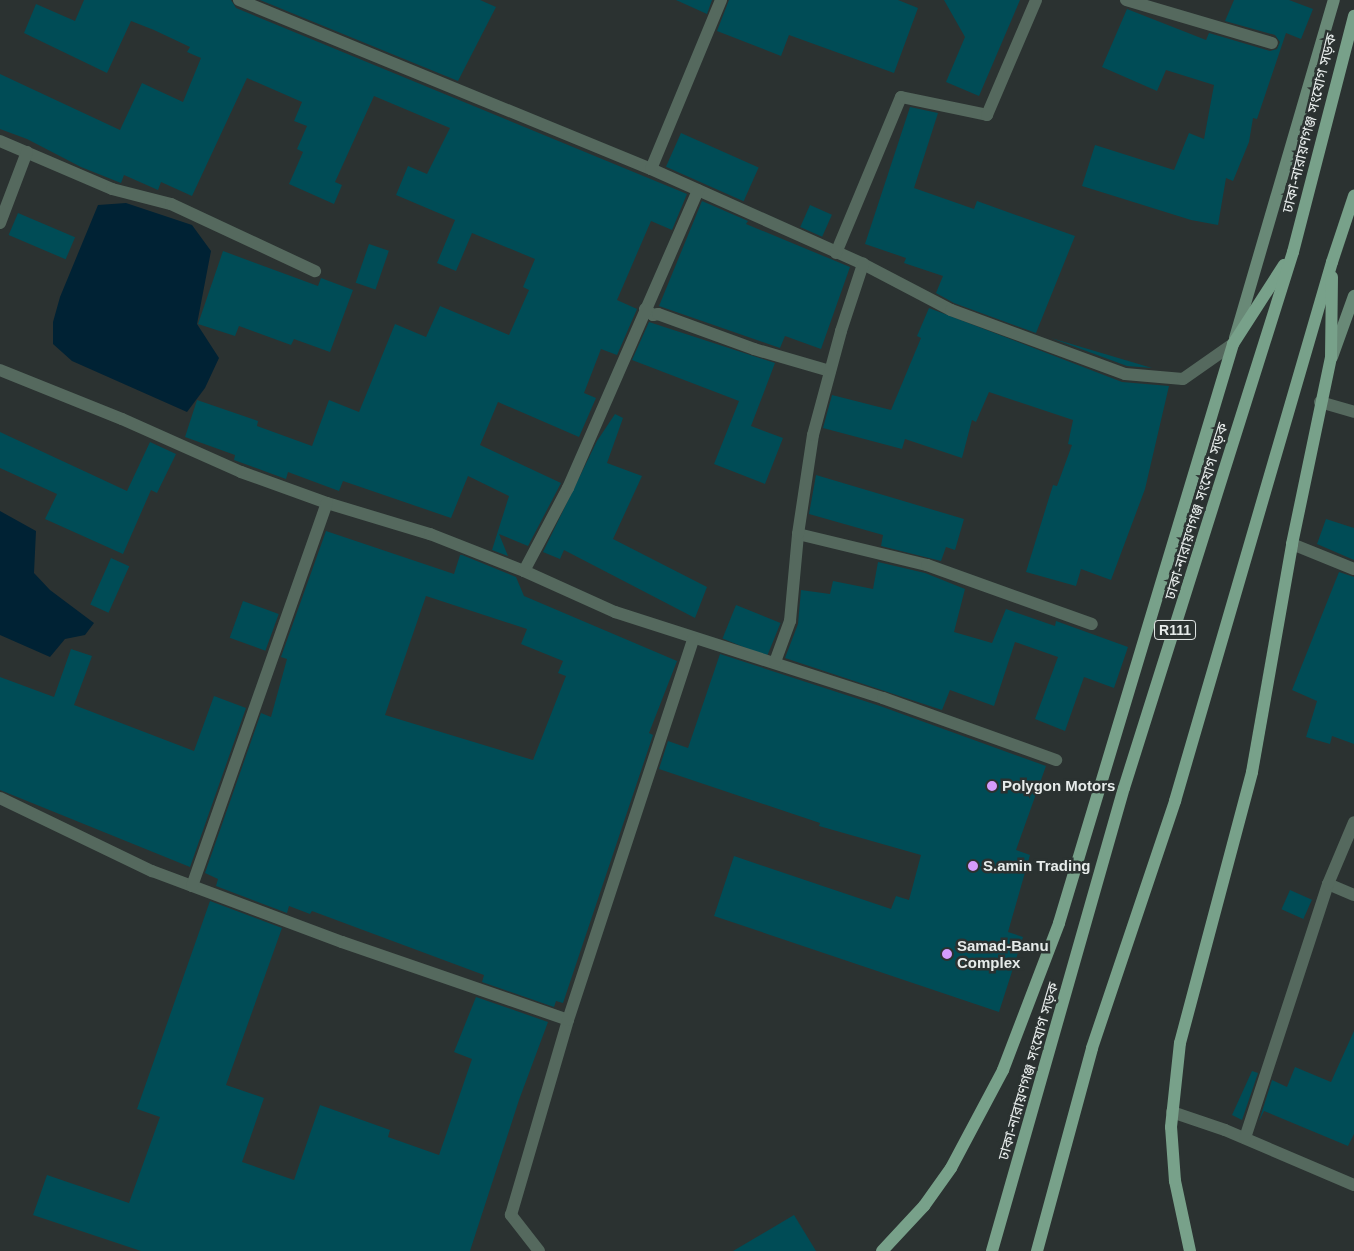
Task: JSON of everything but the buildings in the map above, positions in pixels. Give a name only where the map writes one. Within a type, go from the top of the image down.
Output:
[{"type":"main road","name":"ঢাকা-নারায়ণগঞ্জ সংযোগ সড়ক","points":[[993,1247],[1124,788],[1293,252],[1354,16]]},
{"type":"main road","points":[[1036,1251],[1092,1048],[1175,801],[1332,262],[1354,196]]},
{"type":"main road","name":"R111","points":[[882,1251],[924,1206],[951,1168],[1003,1070],[1037,986],[1059,923],[1233,344],[1293,252]]},
{"type":"main road","points":[[1190,1251],[1175,1181],[1172,1112],[1180,1043],[1252,772],[1292,544],[1320,402],[1331,358],[1332,262]]},
{"type":"street","points":[[241,0],[652,169],[863,264],[951,310],[1125,374],[1183,378],[1233,344],[1334,0]]},
{"type":"street","points":[[652,169],[721,0]]},
{"type":"street","points":[[836,253],[901,97],[988,115],[1036,0]]},
{"type":"street","points":[[1126,0],[1272,43]]},
{"type":"street","points":[[0,140],[112,188],[171,204],[315,271]]},
{"type":"street","points":[[0,223],[28,152]]},
{"type":"street","points":[[524,571],[568,488],[698,190]]},
{"type":"street","points":[[775,662],[790,621],[798,534],[813,435],[830,371],[863,264]]},
{"type":"street","points":[[1331,358],[1354,296]]},
{"type":"street","points":[[645,309],[653,315],[658,314],[754,349],[830,371]]},
{"type":"street","points":[[0,370],[122,418],[241,472],[326,503],[430,534],[524,571],[615,612],[693,639],[775,662],[1056,760]]},
{"type":"street","points":[[1320,402],[1354,412]]},
{"type":"street","points":[[192,886],[326,503]]},
{"type":"street","points":[[798,534],[927,565],[1092,624]]},
{"type":"street","points":[[1292,544],[1354,569]]},
{"type":"street","points":[[539,1251],[511,1215],[568,1020],[693,639]]},
{"type":"street","points":[[0,798],[152,871],[342,942],[568,1020]]},
{"type":"street","points":[[1245,1138],[1328,884],[1354,822]]},
{"type":"street","points":[[1328,884],[1354,895]]},
{"type":"street","points":[[1172,1112],[1245,1138],[1354,1185]]},
{"type":"water","points":[[126,203],[192,225],[211,251],[197,324],[219,358],[205,388],[187,412],[72,361],[53,344],[53,322],[60,297],[98,205]]},
{"type":"water","points":[[0,511],[36,531],[34,573],[50,590],[94,623],[85,635],[65,639],[50,657],[0,635]]},
{"type":"place","name":"Polygon Motors","points":[[992,786]]},
{"type":"place","name":"S.amin Trading","points":[[973,866]]},
{"type":"place","name":"Samad-Banu Complex","points":[[947,954]]}]
